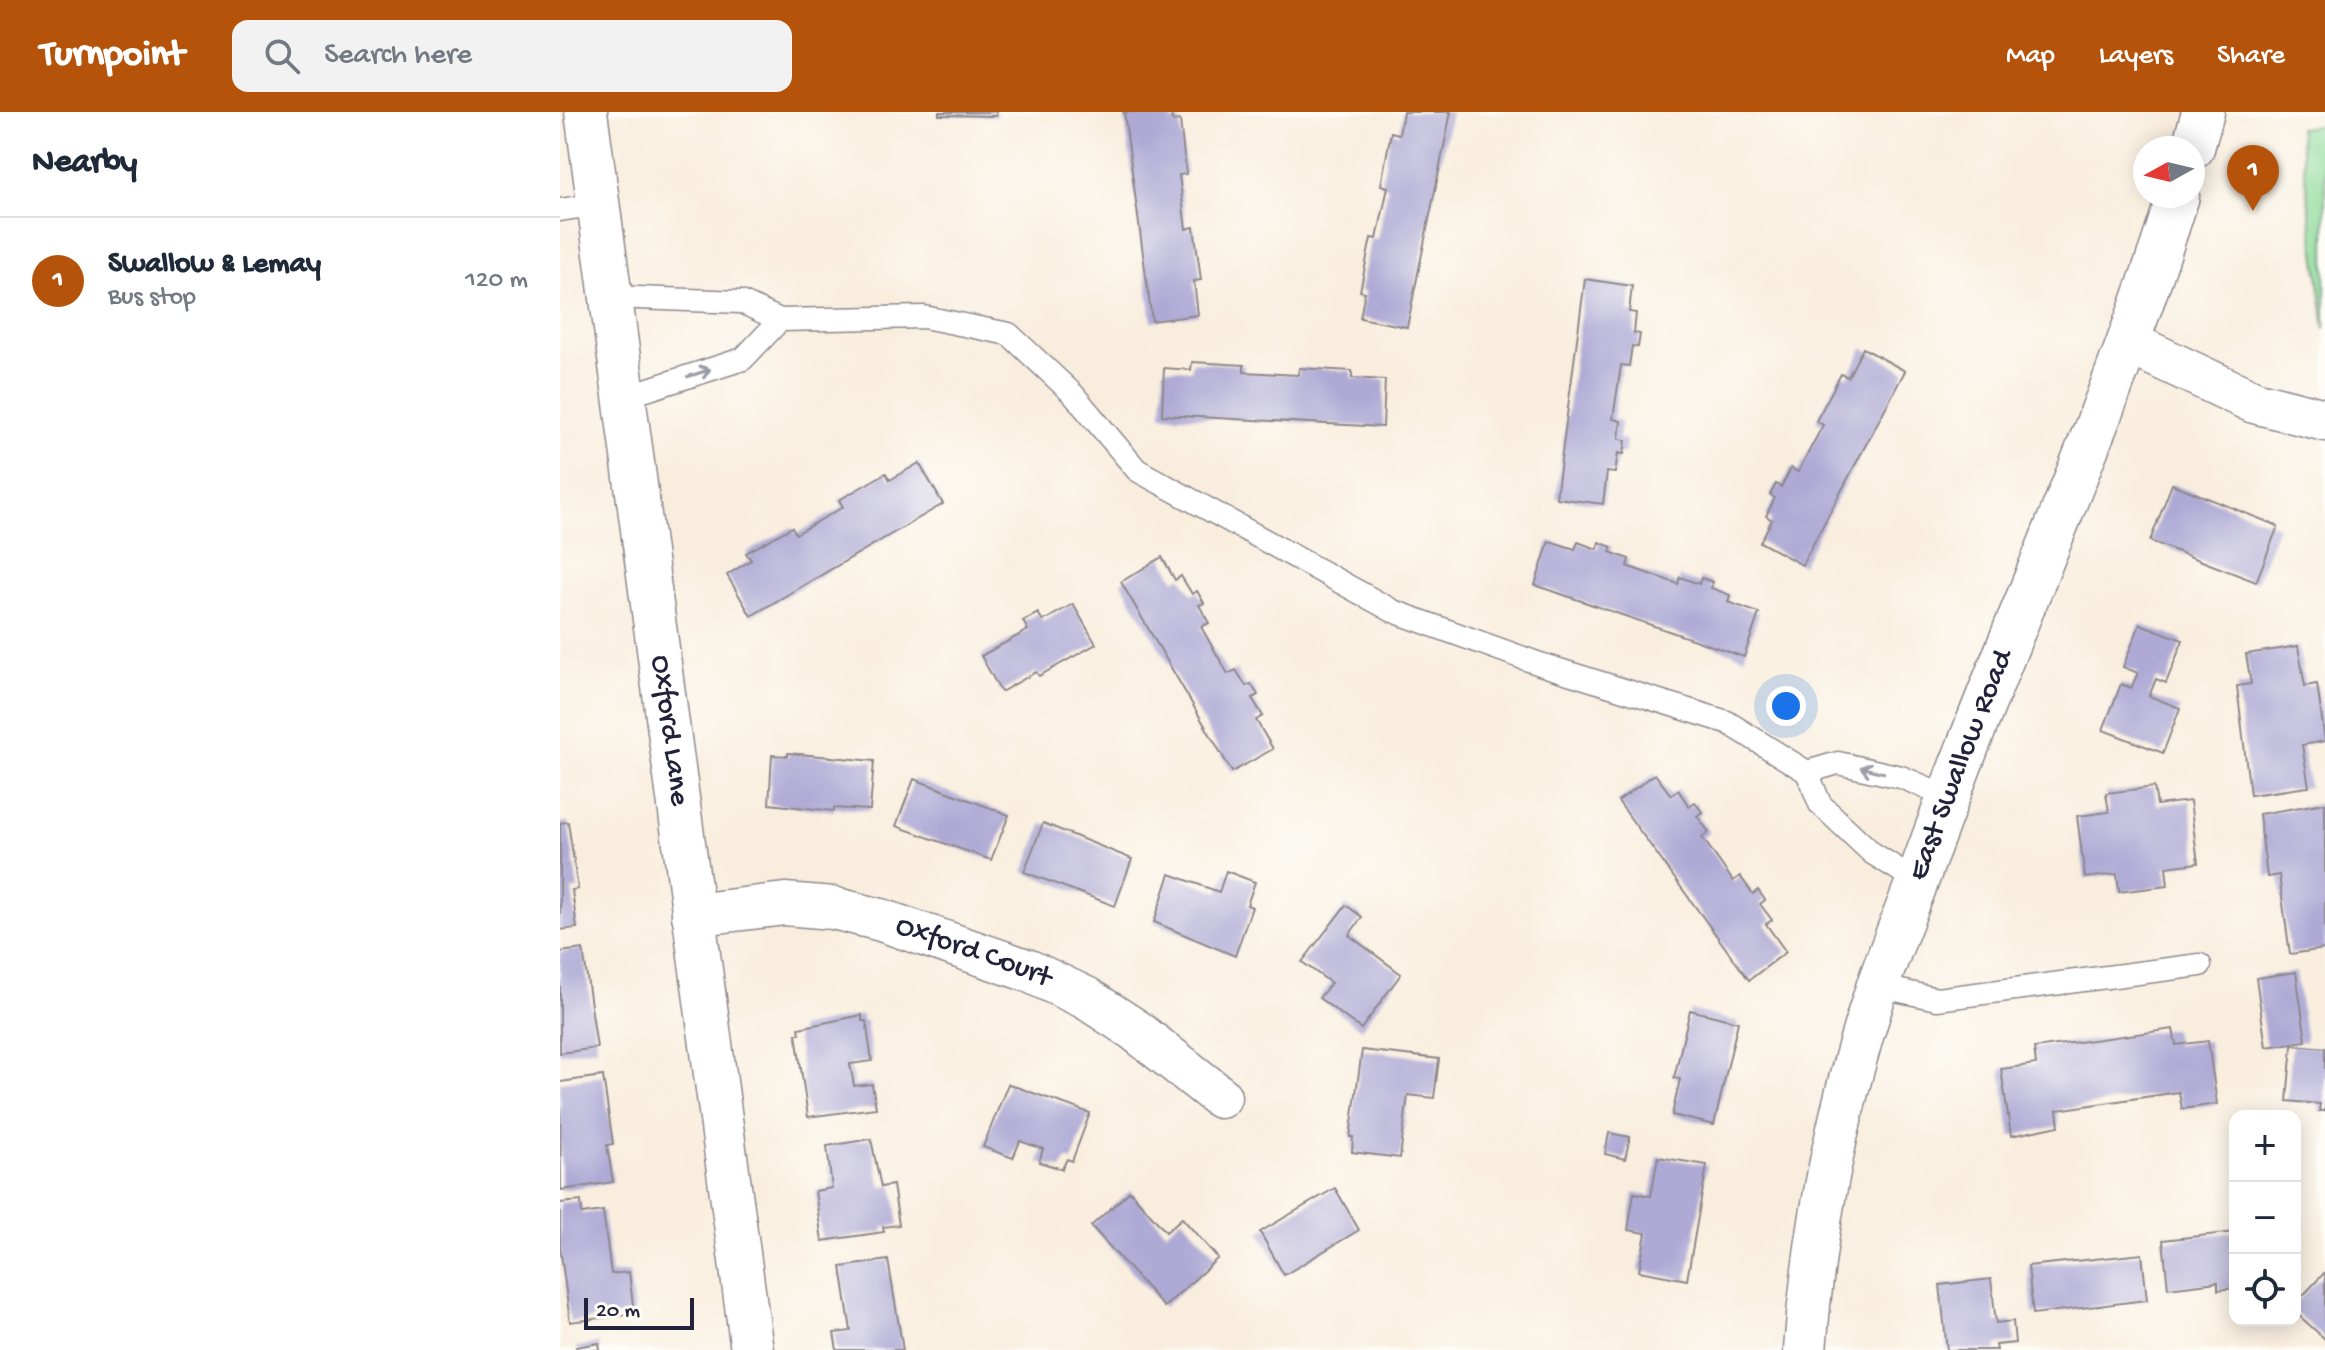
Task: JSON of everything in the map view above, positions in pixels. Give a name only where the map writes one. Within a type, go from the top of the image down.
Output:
[{"type":"street","name":"Oxford Lane","points":[[586,112],[579,207],[611,297],[752,1350]]},
{"type":"street","points":[[2196,136],[2203,112]]},
{"type":"street","name":"East Swallow Road","points":[[1805,1350],[1820,1219],[1844,1103],[1878,986],[1946,796],[2129,343],[2174,208]]},
{"type":"street","points":[[2129,343],[2254,402],[2325,420]]},
{"type":"street","name":"Oxford Court","points":[[693,915],[785,904],[833,908],[881,920],[1014,966],[1086,998],[1135,1030],[1220,1097]]},
{"type":"lane","points":[[611,297],[741,302],[780,320],[924,317],[1009,334],[1073,394],[1137,470],[1393,611],[1540,664],[1727,722],[1807,772],[1820,804],[1872,853],[1917,881]]},
{"type":"lane","points":[[624,397],[743,359],[780,320]]},
{"type":"lane","points":[[1807,772],[1838,763],[1901,777],[1946,796]]},
{"type":"lane","points":[[1878,986],[1937,999],[2200,965]]},
{"type":"green space","points":[[2325,125],[2325,329],[2299,128]]},
{"type":"building","points":[[939,112],[997,112],[996,116],[939,115]]},
{"type":"building","points":[[1124,112],[1171,112],[1172,121],[1180,120],[1186,174],[1179,175],[1186,229],[1194,227],[1201,280],[1194,281],[1198,315],[1152,321]]},
{"type":"building","points":[[1403,112],[1451,112],[1407,327],[1360,318],[1365,292],[1360,291],[1371,238],[1377,239],[1388,187],[1381,185],[1391,132],[1399,134]]},
{"type":"building","points":[[1585,279],[1632,286],[1629,312],[1636,313],[1634,333],[1640,334],[1638,347],[1632,346],[1629,366],[1621,365],[1613,419],[1621,421],[1619,439],[1626,440],[1624,454],[1618,453],[1615,473],[1607,472],[1603,504],[1556,498]]},
{"type":"building","points":[[1863,348],[1905,371],[1802,565],[1760,542],[1772,520],[1766,516],[1775,498],[1770,495],[1776,484],[1781,487],[1791,468],[1798,472],[1823,425],[1816,421],[1841,374],[1848,377]]},
{"type":"building","points":[[1192,362],[1244,365],[1244,372],[1298,375],[1299,368],[1352,371],[1352,378],[1385,380],[1383,427],[1162,415],[1164,368],[1191,370]]},
{"type":"building","points":[[919,463],[943,504],[751,616],[727,575],[751,560],[746,553],[792,527],[796,534],[843,507],[839,500],[886,473],[890,480]]},
{"type":"building","points":[[2172,484],[2278,526],[2256,582],[2150,541]]},
{"type":"building","points":[[1549,541],[1575,549],[1578,542],[1597,549],[1599,542],[1612,547],[1610,552],[1629,559],[1627,566],[1678,584],[1680,577],[1699,584],[1701,578],[1713,582],[1711,588],[1730,595],[1728,602],[1759,613],[1744,657],[1535,585]]},
{"type":"building","points":[[1162,557],[1175,580],[1181,576],[1192,594],[1197,591],[1204,603],[1199,605],[1209,623],[1201,627],[1228,674],[1236,670],[1246,686],[1251,684],[1258,695],[1252,698],[1263,716],[1256,720],[1273,749],[1232,772],[1121,582]]},
{"type":"building","points":[[1073,604],[1096,644],[1039,676],[1036,672],[1001,692],[981,656],[1028,630],[1023,621],[1038,613],[1043,621]]},
{"type":"building","points":[[2140,624],[2183,640],[2166,683],[2156,679],[2149,696],[2180,708],[2163,753],[2103,730],[2121,684],[2131,688],[2138,673],[2123,667]]},
{"type":"building","points":[[2298,646],[2305,686],[2317,684],[2325,741],[2302,745],[2309,787],[2250,795],[2237,686],[2251,684],[2246,654]]},
{"type":"building","points":[[788,753],[874,761],[870,810],[834,808],[834,811],[769,804],[772,755],[788,756]]},
{"type":"building","points":[[1655,774],[1671,795],[1678,790],[1689,806],[1695,802],[1702,812],[1697,816],[1709,832],[1702,837],[1733,881],[1740,876],[1753,894],[1758,890],[1765,900],[1760,904],[1772,920],[1766,924],[1786,952],[1749,980],[1618,801]]},
{"type":"building","points":[[914,779],[1009,815],[991,860],[896,826]]},
{"type":"building","points":[[2154,787],[2157,805],[2190,801],[2198,863],[2166,867],[2168,886],[2119,892],[2117,874],[2085,878],[2077,816],[2109,812],[2106,793]]},
{"type":"building","points":[[2325,803],[2325,949],[2290,954],[2279,875],[2267,877],[2259,814]]},
{"type":"building","points":[[568,822],[578,889],[572,890],[577,928],[560,930],[560,823]]},
{"type":"building","points":[[1043,823],[1132,859],[1115,906],[1024,872]]},
{"type":"building","points":[[1226,871],[1255,882],[1247,905],[1252,907],[1235,956],[1154,922],[1170,874],[1219,892]]},
{"type":"building","points":[[1346,905],[1362,917],[1349,935],[1401,974],[1361,1029],[1319,998],[1331,983],[1302,962]]},
{"type":"building","points":[[583,949],[597,1048],[560,1053],[560,952]]},
{"type":"building","points":[[2296,972],[2306,1041],[2266,1047],[2256,978]]},
{"type":"building","points":[[1690,1010],[1738,1022],[1714,1125],[1672,1115],[1680,1079],[1674,1078]]},
{"type":"building","points":[[862,1015],[862,1021],[866,1021],[872,1061],[850,1064],[854,1086],[872,1084],[876,1108],[808,1117],[796,1034],[800,1034],[799,1028]]},
{"type":"building","points":[[2173,1029],[2176,1045],[2208,1041],[2217,1104],[2182,1109],[2179,1092],[2057,1110],[2059,1126],[2011,1136],[2001,1069],[2036,1064],[2034,1048]]},
{"type":"building","points":[[2292,1045],[2325,1048],[2325,1111],[2319,1111],[2320,1104],[2287,1101]]},
{"type":"building","points":[[1362,1050],[1439,1059],[1434,1098],[1408,1095],[1400,1158],[1352,1152],[1353,1137],[1350,1137]]},
{"type":"building","points":[[603,1076],[613,1144],[607,1145],[613,1182],[561,1190],[560,1082]]},
{"type":"building","points":[[1008,1084],[1090,1113],[1072,1161],[1067,1159],[1062,1169],[1039,1162],[1043,1149],[1020,1141],[1013,1158],[983,1147]]},
{"type":"building","points":[[1609,1133],[1630,1137],[1625,1159],[1605,1154]]},
{"type":"building","points":[[871,1139],[881,1187],[893,1185],[899,1225],[883,1227],[884,1232],[822,1241],[815,1191],[832,1188],[827,1146]]},
{"type":"building","points":[[1658,1157],[1707,1165],[1687,1280],[1639,1271],[1646,1233],[1628,1230],[1634,1193],[1651,1196]]},
{"type":"building","points":[[1335,1188],[1359,1230],[1284,1275],[1260,1232]]},
{"type":"building","points":[[1130,1191],[1166,1232],[1182,1218],[1218,1258],[1164,1307],[1091,1226]]},
{"type":"building","points":[[581,1201],[582,1214],[603,1211],[611,1274],[629,1272],[634,1314],[570,1322],[560,1246],[560,1203]]},
{"type":"building","points":[[2229,1233],[2229,1289],[2218,1290],[2218,1282],[2168,1288],[2163,1240]]},
{"type":"building","points":[[2142,1254],[2147,1300],[2033,1314],[2028,1266]]},
{"type":"building","points":[[888,1260],[903,1350],[837,1350],[834,1333],[851,1331],[841,1267]]},
{"type":"building","points":[[2325,1272],[2325,1339],[2301,1317],[2301,1298]]},
{"type":"building","points":[[1991,1279],[1996,1323],[2013,1321],[2015,1343],[1996,1345],[1997,1350],[1947,1350],[1940,1285]]},
{"type":"building","points":[[599,1343],[600,1350],[577,1350],[576,1347]]},
{"type":"place","name":"Swallow & Lemay","points":[[2253,211]]}]
